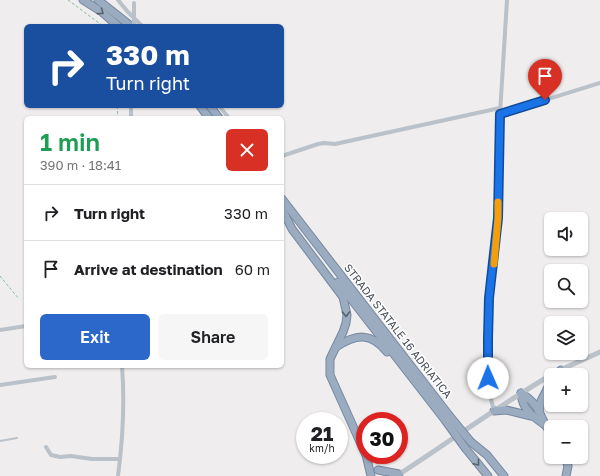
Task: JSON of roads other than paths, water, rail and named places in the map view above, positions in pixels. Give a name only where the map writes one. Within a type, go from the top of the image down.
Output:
[{"type":"highway","points":[[83,0],[102,12],[116,24]]},
{"type":"highway","points":[[98,0],[129,24]]},
{"type":"highway","name":"STRADA STATALE 16 ADRIATICA","points":[[284,202],[445,416],[466,449],[488,476]]},
{"type":"highway","name":"STRADA STATALE 16 ADRIATICA","points":[[284,211],[445,416],[471,442],[498,476]]},
{"type":"highway","points":[[284,212],[292,229],[343,297],[347,315],[346,323],[330,359],[330,375],[356,434]]},
{"type":"highway","points":[[336,348],[349,339],[357,337],[365,337],[378,342],[428,405],[445,416]]},
{"type":"highway","points":[[521,393],[523,404],[531,416]]},
{"type":"highway","points":[[521,393],[531,400],[539,411],[544,423]]},
{"type":"highway","points":[[539,411],[540,401],[544,394]]},
{"type":"highway","points":[[494,410],[506,410],[531,416],[544,424]]},
{"type":"highway","points":[[471,442],[487,455],[504,476]]},
{"type":"highway","points":[[368,464],[371,476]]},
{"type":"highway","points":[[372,464],[379,473],[398,475]]},
{"type":"highway","points":[[566,476],[568,464]]},
{"type":"street","points":[[118,0],[140,24]]},
{"type":"street","points":[[494,410],[489,391],[489,298],[498,218],[500,108],[507,0]]},
{"type":"street","points":[[132,24],[134,1]]},
{"type":"street","points":[[500,114],[600,83]]},
{"type":"street","points":[[221,108],[227,116]]},
{"type":"street","points":[[284,155],[318,144],[335,144],[500,108]]},
{"type":"street","points":[[0,330],[24,326]]},
{"type":"street","points":[[566,368],[600,352]]},
{"type":"street","points":[[118,476],[124,410],[122,368]]},
{"type":"street","points":[[0,385],[55,377]]},
{"type":"street","points":[[398,475],[448,443],[494,410],[544,379]]},
{"type":"street","points":[[46,447],[51,455],[60,457],[71,456],[92,459],[120,459]]},
{"type":"lane","points":[[0,441],[18,438]]}]
